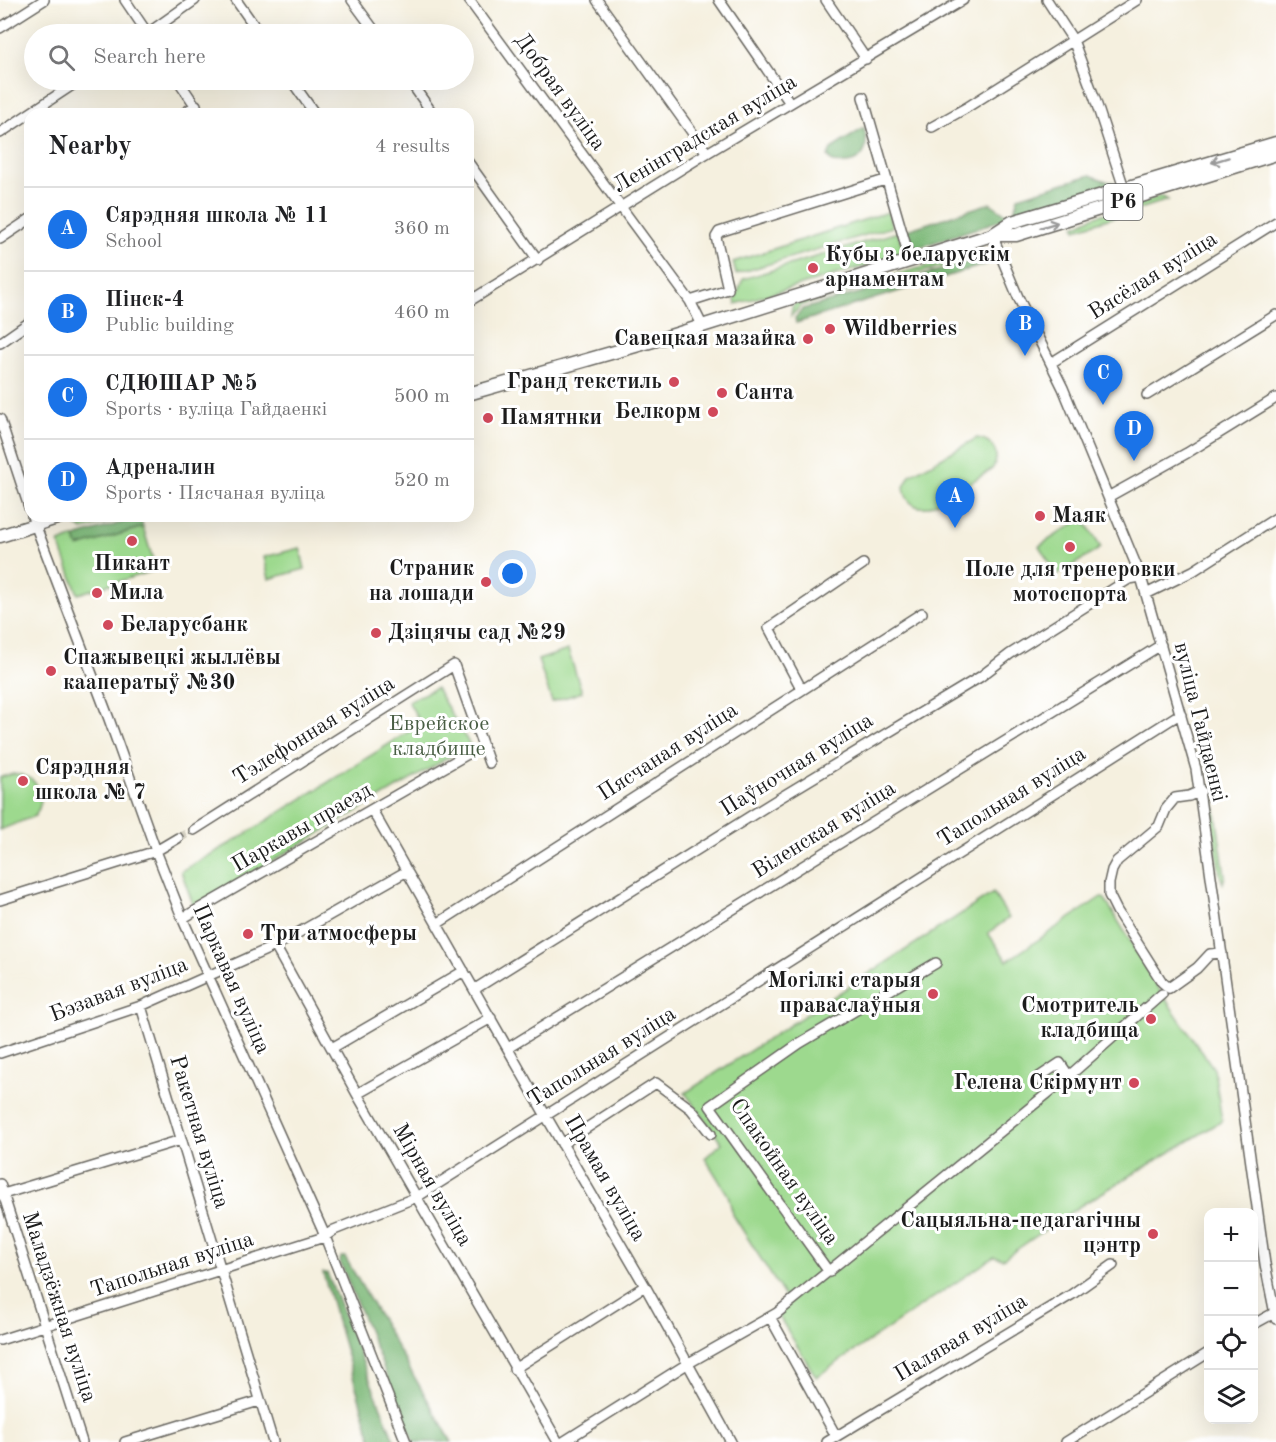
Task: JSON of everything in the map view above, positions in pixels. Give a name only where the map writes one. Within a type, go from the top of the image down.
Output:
[{"type":"main road","name":"Р6","points":[[474,392],[702,326],[992,235],[1012,222],[1276,143]]},
{"type":"main road","name":"Р6","points":[[992,235],[1016,235],[1276,154]]},
{"type":"main road","points":[[0,536],[30,522]]},
{"type":"street","points":[[0,28],[44,0]]},
{"type":"street","points":[[125,0],[141,24]]},
{"type":"street","points":[[162,24],[195,0]]},
{"type":"street","points":[[236,0],[253,24]]},
{"type":"street","points":[[352,0],[370,24]]},
{"type":"street","name":"Добрая вуліца","points":[[469,0],[690,301],[702,326]]},
{"type":"street","points":[[597,0],[707,153]]},
{"type":"street","points":[[718,0],[790,103]]},
{"type":"street","points":[[826,0],[866,59]]},
{"type":"street","name":"Ленінградская вуліца","points":[[474,298],[707,153],[963,0]]},
{"type":"street","points":[[1047,0],[1072,40],[1095,99],[1124,188]]},
{"type":"street","points":[[932,127],[1137,0]]},
{"type":"street","points":[[37,108],[65,90]]},
{"type":"street","points":[[185,90],[198,108]]},
{"type":"street","points":[[298,90],[311,108]]},
{"type":"street","points":[[416,90],[430,108]]},
{"type":"street","points":[[863,97],[885,180],[910,260]]},
{"type":"street","points":[[0,133],[24,117]]},
{"type":"street","points":[[474,170],[538,260]]},
{"type":"street","points":[[690,301],[728,289],[716,237],[719,232],[885,180]]},
{"type":"street","name":"Вясёлая вуліца","points":[[1051,363],[1276,222]]},
{"type":"street","points":[[0,239],[24,223]]},
{"type":"street","name":"вуліца Гайдаенкі","points":[[992,235],[1018,297],[1064,388],[1141,577],[1201,790],[1265,1264],[1275,1316]]},
{"type":"street","points":[[1148,395],[1276,315]]},
{"type":"street","points":[[0,343],[24,326]]},
{"type":"street","points":[[1108,497],[1187,453],[1276,398]]},
{"type":"street","points":[[0,419],[24,492]]},
{"type":"street","points":[[1146,594],[1193,571],[1276,518]]},
{"type":"street","name":"Паркавая вуліца","points":[[35,522],[183,918],[324,1237],[406,1442]]},
{"type":"street","points":[[802,690],[769,628],[863,564]]},
{"type":"street","name":"Паўночная вуліца","points":[[475,990],[778,799],[980,677],[1010,654],[1129,579],[1141,577]]},
{"type":"street","name":"Пясчаная вуліца","points":[[437,924],[922,613]]},
{"type":"street","name":"Віленская вуліца","points":[[508,1048],[1161,645]]},
{"type":"street","name":"Тэлефонная вуліца","points":[[194,830],[454,665],[489,763]]},
{"type":"street","name":"Тапольная вуліца","points":[[0,1340],[324,1237],[334,1230],[417,1197],[1181,715]]},
{"type":"street","name":"Паркавы праезд","points":[[183,918],[471,752]]},
{"type":"street","points":[[1201,790],[1189,796],[1175,798],[1166,809],[1158,826],[1118,861],[1112,870],[1109,895],[1162,982],[1169,988],[1197,968],[1210,954],[1222,953]]},
{"type":"street","name":"Прамая вуліца","points":[[372,810],[645,1286],[731,1442]]},
{"type":"street","points":[[0,900],[156,851],[178,838]]},
{"type":"street","name":"Бэзавая вуліца","points":[[0,1053],[141,1006],[275,946],[407,871]]},
{"type":"street","name":"Мірная вуліца","points":[[275,946],[357,1094],[558,1442]]},
{"type":"street","name":"Спакойная вуліца","points":[[830,1272],[710,1106],[800,1043],[936,963]]},
{"type":"street","points":[[332,1048],[464,971]]},
{"type":"street","name":"Спакойная вуліца","points":[[562,1442],[687,1364],[770,1317],[830,1272],[1069,1076],[1162,994]]},
{"type":"street","name":"Ракетная вуліца","points":[[141,1006],[273,1442]]},
{"type":"street","points":[[357,1094],[491,1018]]},
{"type":"street","points":[[1049,1092],[1039,1077],[1060,1063],[1069,1076]]},
{"type":"street","points":[[562,1144],[656,1083],[691,1110],[711,1134]]},
{"type":"street","points":[[1,1191],[181,1140]]},
{"type":"street","name":"Маладзёжная вуліца","points":[[1,1191],[82,1442]]},
{"type":"street","name":"Палявая вуліца","points":[[827,1442],[1071,1295],[1113,1265]]},
{"type":"street","points":[[514,1369],[645,1286]]},
{"type":"street","points":[[1258,1322],[1275,1316]]},
{"type":"street","points":[[770,1317],[836,1436]]},
{"type":"street","points":[[1066,1442],[1204,1356]]},
{"type":"street","points":[[126,1442],[259,1401]]},
{"type":"green space","points":[[864,128],[866,145],[861,157],[849,163],[832,162],[828,156],[831,149]]},
{"type":"green space","points":[[1090,175],[1114,182],[1110,188],[1015,216],[1018,197]]},
{"type":"green space","points":[[1161,196],[1168,200],[1076,229],[1075,226],[1093,217]]},
{"type":"green space","points":[[990,203],[1006,214],[1007,218],[914,249],[911,248],[904,231]]},
{"type":"green space","points":[[888,212],[892,227],[736,274],[733,262]]},
{"type":"green space","points":[[898,232],[903,250],[900,256],[736,304],[735,299],[743,279]]},
{"type":"green space","points":[[973,254],[983,254],[991,258],[980,256],[802,305],[791,316],[795,303]]},
{"type":"green space","points":[[980,259],[987,261],[987,264],[796,323],[795,318],[803,309]]},
{"type":"green space","points":[[977,438],[988,442],[994,449],[996,459],[992,469],[932,505],[921,507],[914,505],[906,495],[904,487],[910,475]]},
{"type":"green space","name":"Поле для тренеровки мотоспорта","points":[[1083,518],[1101,548],[1057,575],[1039,546]]},
{"type":"green space","points":[[74,522],[110,522],[83,530],[71,523]]},
{"type":"green space","points":[[124,522],[142,522],[143,527],[78,547],[75,537]]},
{"type":"green space","points":[[143,527],[156,570],[78,594],[59,543],[75,537],[78,547]]},
{"type":"green space","points":[[300,548],[305,569],[269,579],[264,557]]},
{"type":"green space","points":[[568,650],[582,692],[552,702],[538,660]]},
{"type":"green space","name":"Еврейское кладбище","points":[[436,688],[470,745],[194,907],[181,871],[231,843],[421,724],[408,701]]},
{"type":"green space","points":[[21,775],[34,782],[40,794],[39,808],[35,816],[0,830],[0,777]]},
{"type":"green space","points":[[1208,787],[1213,793],[1225,876],[1223,883],[1220,875]]},
{"type":"green space","points":[[993,893],[1009,918],[988,933],[1007,961],[1101,897],[1105,899],[1162,994],[1214,1069],[1222,1121],[1080,1206],[1003,1259],[994,1257],[816,1377],[775,1310],[787,1300],[733,1215],[728,1195],[705,1158],[722,1143],[685,1093]]},
{"type":"green space","points":[[341,1257],[345,1257],[452,1442],[414,1442],[340,1262]]},
{"type":"green space","points":[[323,1273],[327,1273],[395,1442],[372,1442]]},
{"type":"tunnel","points":[[178,838],[194,830]]},
{"type":"place","name":"Кубы з беларускім арнаментам","points":[[813,268]]},
{"type":"place","name":"Wildberries","points":[[830,329]]},
{"type":"place","name":"Савецкая мазайка","points":[[808,339]]},
{"type":"place","name":"Пінск-4","points":[[1025,356]]},
{"type":"place","name":"Гранд текстиль","points":[[674,382]]},
{"type":"place","name":"Санта","points":[[722,393]]},
{"type":"place","name":"СДЮШАР №5","points":[[1103,405]]},
{"type":"place","name":"Белкорм","points":[[713,412]]},
{"type":"place","name":"Памятнки","points":[[488,418]]},
{"type":"place","name":"Адреналин","points":[[1134,461]]},
{"type":"place","name":"Маяк","points":[[1040,516]]},
{"type":"place","name":"Сярэдняя школа № 11","points":[[955,528]]},
{"type":"place","name":"Пикант","points":[[132,541]]},
{"type":"place","name":"Поле для тренеровки мотоспорта","points":[[1070,547]]},
{"type":"place","name":"Страник на лошади","points":[[486,582]]},
{"type":"place","name":"Мила","points":[[97,593]]},
{"type":"place","name":"Беларусбанк","points":[[108,625]]},
{"type":"place","name":"Дзіцячы сад №29","points":[[376,633]]},
{"type":"place","name":"Спажывецкі жыллёвы кааператыў №30","points":[[51,671]]},
{"type":"place","name":"Сярэдняя школа № 7","points":[[23,781]]},
{"type":"place","name":"Три атмосферы","points":[[248,934]]},
{"type":"place","name":"Могілкі старыя праваслаўныя","points":[[933,994]]},
{"type":"place","name":"Смотритель кладбища","points":[[1151,1019]]},
{"type":"place","name":"Гелена Скірмунт","points":[[1134,1083]]},
{"type":"place","name":"Сацыяльна-педагагічны цэнтр","points":[[1153,1234]]}]
